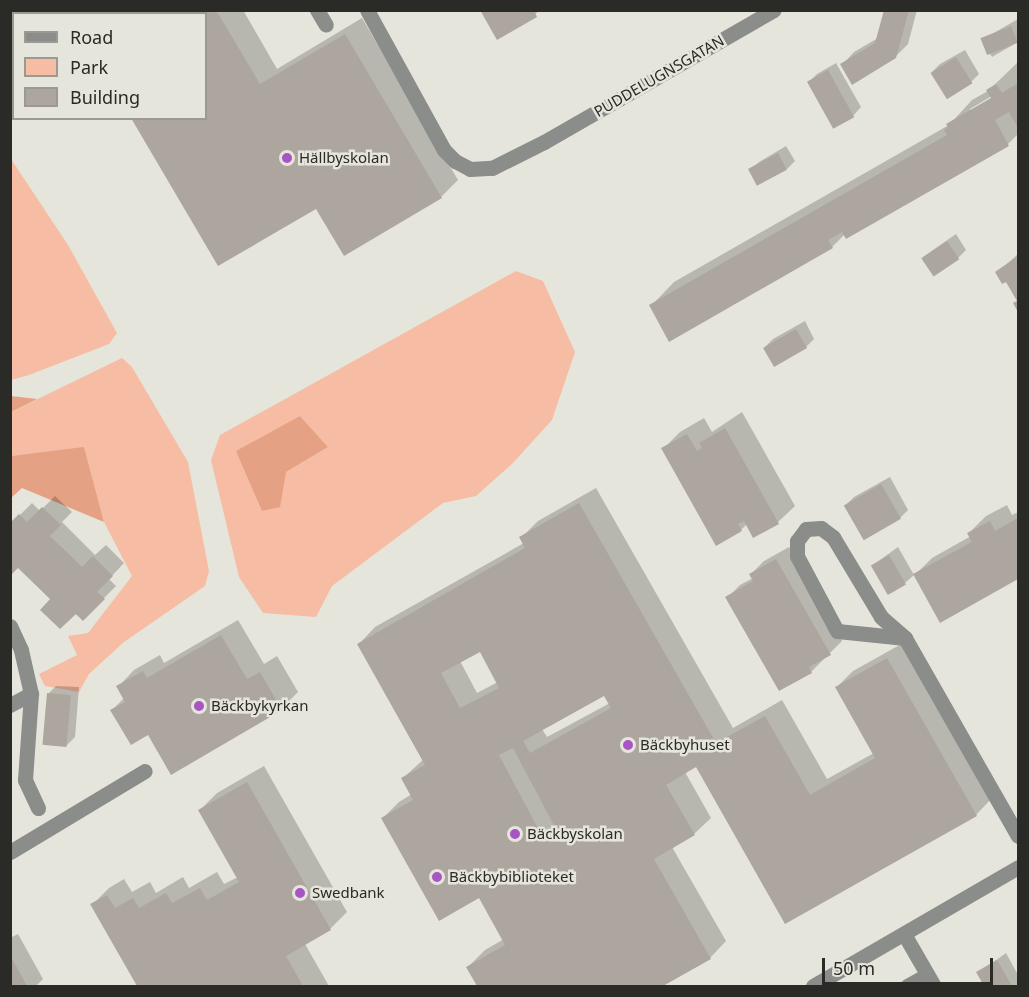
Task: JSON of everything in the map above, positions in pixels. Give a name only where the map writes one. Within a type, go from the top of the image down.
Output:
[{"type":"street","points":[[317,10],[326,25]]},
{"type":"street","name":"PUDDELUGNSGATAN","points":[[367,10],[444,150],[455,161],[470,169],[492,168],[544,142],[774,10]]},
{"type":"street","points":[[905,639],[837,631],[797,556],[797,541],[806,529],[821,528],[833,537],[881,617],[905,639],[1018,836]]},
{"type":"street","points":[[10,626],[21,650],[31,694],[25,780],[38,808]]},
{"type":"street","points":[[10,705],[31,694]]},
{"type":"street","points":[[10,852],[145,771]]},
{"type":"street","points":[[813,987],[1018,867]]},
{"type":"street","points":[[904,934],[930,981],[907,987]]},
{"type":"green space","points":[[11,159],[68,245],[117,333],[109,344],[11,380]]},
{"type":"green space","points":[[516,271],[543,281],[575,352],[552,420],[512,464],[476,496],[443,503],[332,586],[316,617],[263,613],[239,577],[211,460],[220,435]],"holes":[[[300,416],[328,447],[286,472]]]},
{"type":"green space","points":[[122,358],[132,367],[188,462],[209,571],[205,586],[124,642],[89,674],[79,692],[45,686],[39,674],[77,655],[68,636],[88,633],[132,576],[104,522],[84,448],[11,456],[11,412]]},
{"type":"shaded area","points":[[11,396],[37,399],[11,412]]},
{"type":"shaded area","points":[[300,416],[328,447],[286,472],[280,507],[262,511],[236,451]]},
{"type":"shaded area","points":[[84,447],[104,522],[22,488],[11,498],[11,456]]},
{"type":"building","name":"Hällbyskolan","points":[[87,10],[216,10],[260,84],[345,34],[442,198],[344,256],[316,209],[218,266],[132,120],[207,120],[207,12],[84,12]]},
{"type":"building","points":[[480,10],[534,10],[537,17],[497,40]]},
{"type":"building","points":[[884,10],[909,10],[896,58],[852,85],[840,64],[875,43]]},
{"type":"building","points":[[1011,26],[1018,43],[987,55],[980,38]]},
{"type":"building","points":[[956,57],[972,83],[947,99],[931,73]]},
{"type":"building","points":[[828,70],[854,117],[833,129],[807,82]]},
{"type":"building","points":[[1018,83],[1018,128],[1009,112],[995,120],[1009,146],[846,239],[842,232],[828,240],[833,248],[669,342],[649,305],[947,135],[944,130],[948,127],[946,124],[991,98],[986,90],[996,84],[1002,93]]},
{"type":"building","points":[[778,153],[787,170],[757,186],[748,169]]},
{"type":"building","points":[[947,241],[959,259],[934,277],[921,258]]},
{"type":"building","points":[[1018,256],[1018,312],[1013,303],[1017,301],[1006,282],[1002,284],[995,272]]},
{"type":"building","points":[[796,329],[807,348],[774,367],[763,348]]},
{"type":"building","points":[[725,428],[779,524],[753,538],[744,521],[738,524],[742,531],[716,546],[661,448],[687,434],[697,451],[702,448],[699,443]]},
{"type":"building","points":[[881,484],[901,519],[864,540],[844,506]]},
{"type":"building","name":"Bäckbyhuset","points":[[579,503],[716,743],[765,716],[810,795],[875,758],[835,687],[887,658],[977,816],[785,924],[696,767],[666,785],[695,835],[654,859],[711,959],[663,986],[477,986],[466,967],[505,945],[479,898],[439,921],[381,818],[413,800],[401,778],[425,765],[357,644],[525,548],[519,537]],"holes":[[[480,652],[499,688],[460,708],[441,673]],[[604,696],[611,708],[530,753],[523,741]],[[513,748],[557,831],[543,838],[499,755]]]},
{"type":"building","points":[[42,507],[61,525],[50,536],[82,567],[93,556],[113,576],[97,592],[105,599],[83,621],[76,614],[60,629],[40,610],[50,599],[18,568],[10,576],[10,523],[19,514],[27,522]]},
{"type":"building","points":[[1018,518],[1018,579],[940,623],[913,574],[972,542],[967,533],[990,521],[995,531]]},
{"type":"building","points":[[889,555],[906,584],[888,595],[871,566]]},
{"type":"building","points":[[776,559],[831,655],[809,667],[812,673],[779,691],[725,597],[753,581],[749,574]]},
{"type":"building","name":"Bäckbykyrkan","points":[[221,635],[247,679],[260,672],[282,710],[171,775],[148,735],[131,745],[110,710],[125,702],[116,686],[143,671],[147,678]]},
{"type":"building","points":[[47,693],[71,695],[66,747],[42,745]]},
{"type":"building","points":[[247,782],[331,930],[286,956],[303,986],[137,986],[90,904],[107,895],[115,908],[133,898],[139,908],[166,893],[172,903],[200,888],[207,900],[239,882],[198,810]]},
{"type":"building","points":[[10,955],[27,986],[10,986]]},
{"type":"building","points":[[997,960],[1012,986],[984,986],[976,972]]},
{"type":"place","name":"Hällbyskolan","points":[[287,158]]},
{"type":"place","name":"Bäckbykyrkan","points":[[199,706]]},
{"type":"place","name":"Bäckbyhuset","points":[[628,745]]},
{"type":"place","name":"Bäckbyskolan","points":[[515,834]]},
{"type":"place","name":"Bäckbybiblioteket","points":[[437,877]]},
{"type":"place","name":"Swedbank","points":[[300,893]]}]
